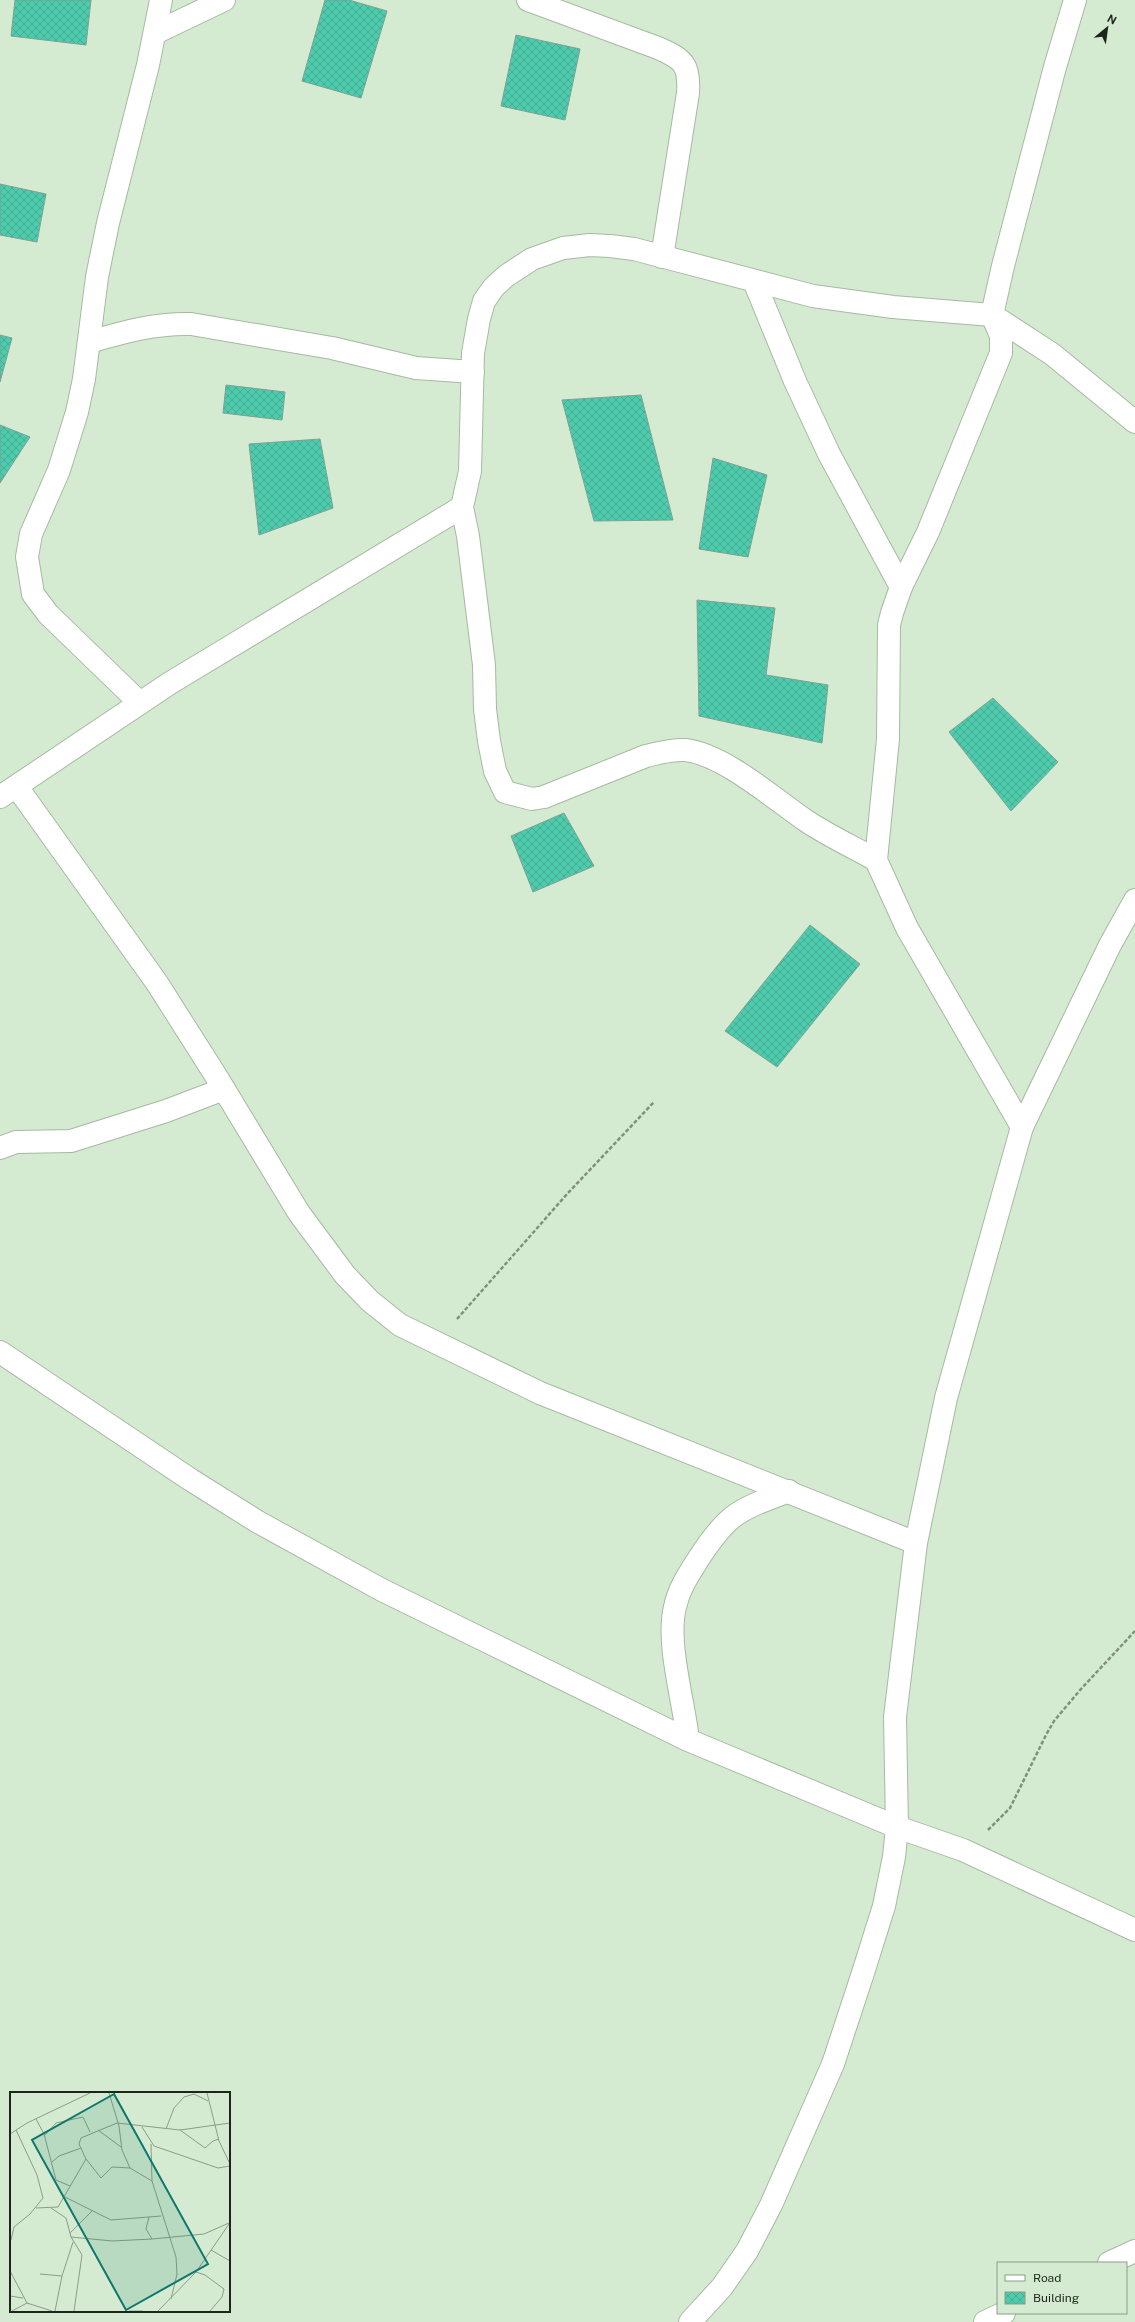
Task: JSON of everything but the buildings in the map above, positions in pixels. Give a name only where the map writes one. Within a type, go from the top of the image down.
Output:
[{"type":"street","points":[[140,703],[48,614],[33,594],[26,557],[28,545],[59,470],[76,412],[84,379],[97,276],[108,223],[162,0]]},
{"type":"street","points":[[155,32],[224,0]]},
{"type":"street","points":[[528,0],[674,54],[685,65],[689,80],[688,99],[662,257]]},
{"type":"street","points":[[1022,1127],[907,928],[876,860],[888,740],[889,625],[901,586],[928,532],[1001,353],[1001,336],[992,315],[1031,155],[1075,0]]},
{"type":"street","points":[[876,860],[807,821],[728,767],[710,757],[685,750],[663,751],[646,756],[544,797],[532,799],[505,792],[495,771],[489,741],[485,709],[484,665],[468,536],[462,507],[470,471],[472,452],[473,353],[484,301],[494,287],[515,269],[532,259],[563,248],[590,245],[634,249],[813,296],[885,306],[992,315],[1052,354],[1099,390],[1135,422]]},
{"type":"street","points":[[754,281],[795,381],[829,454],[901,586]]},
{"type":"street","points":[[89,342],[148,326],[192,324],[332,348],[416,368],[473,372]]},
{"type":"street","points":[[462,507],[396,545],[352,574],[140,703],[8,792],[157,983],[224,1089],[299,1213],[345,1276],[370,1301],[400,1325],[540,1393],[789,1491],[916,1543]]},
{"type":"street","points":[[690,2322],[722,2287],[747,2251],[771,2205],[833,2064],[884,1906],[894,1857],[898,1827],[895,1717],[916,1543],[946,1398],[1022,1127],[1110,946],[1135,900]]},
{"type":"street","points":[[0,1148],[16,1142],[71,1141],[166,1112],[224,1089]]},
{"type":"street","points":[[0,1352],[191,1480],[258,1522],[382,1590],[688,1740],[898,1827],[963,1850],[1135,1930]]},
{"type":"street","points":[[688,1740],[674,1640],[674,1608],[681,1588],[712,1538],[732,1516],[748,1506],[789,1491]]},
{"type":"street","points":[[1111,2262],[1135,2251]]},
{"type":"street","points":[[985,2322],[1002,2314]]},
{"type":"path","points":[[435,1343],[568,1193],[654,1102]]},
{"type":"path","points":[[963,1850],[1005,1814],[1054,1721],[1081,1689],[1135,1631]]}]
